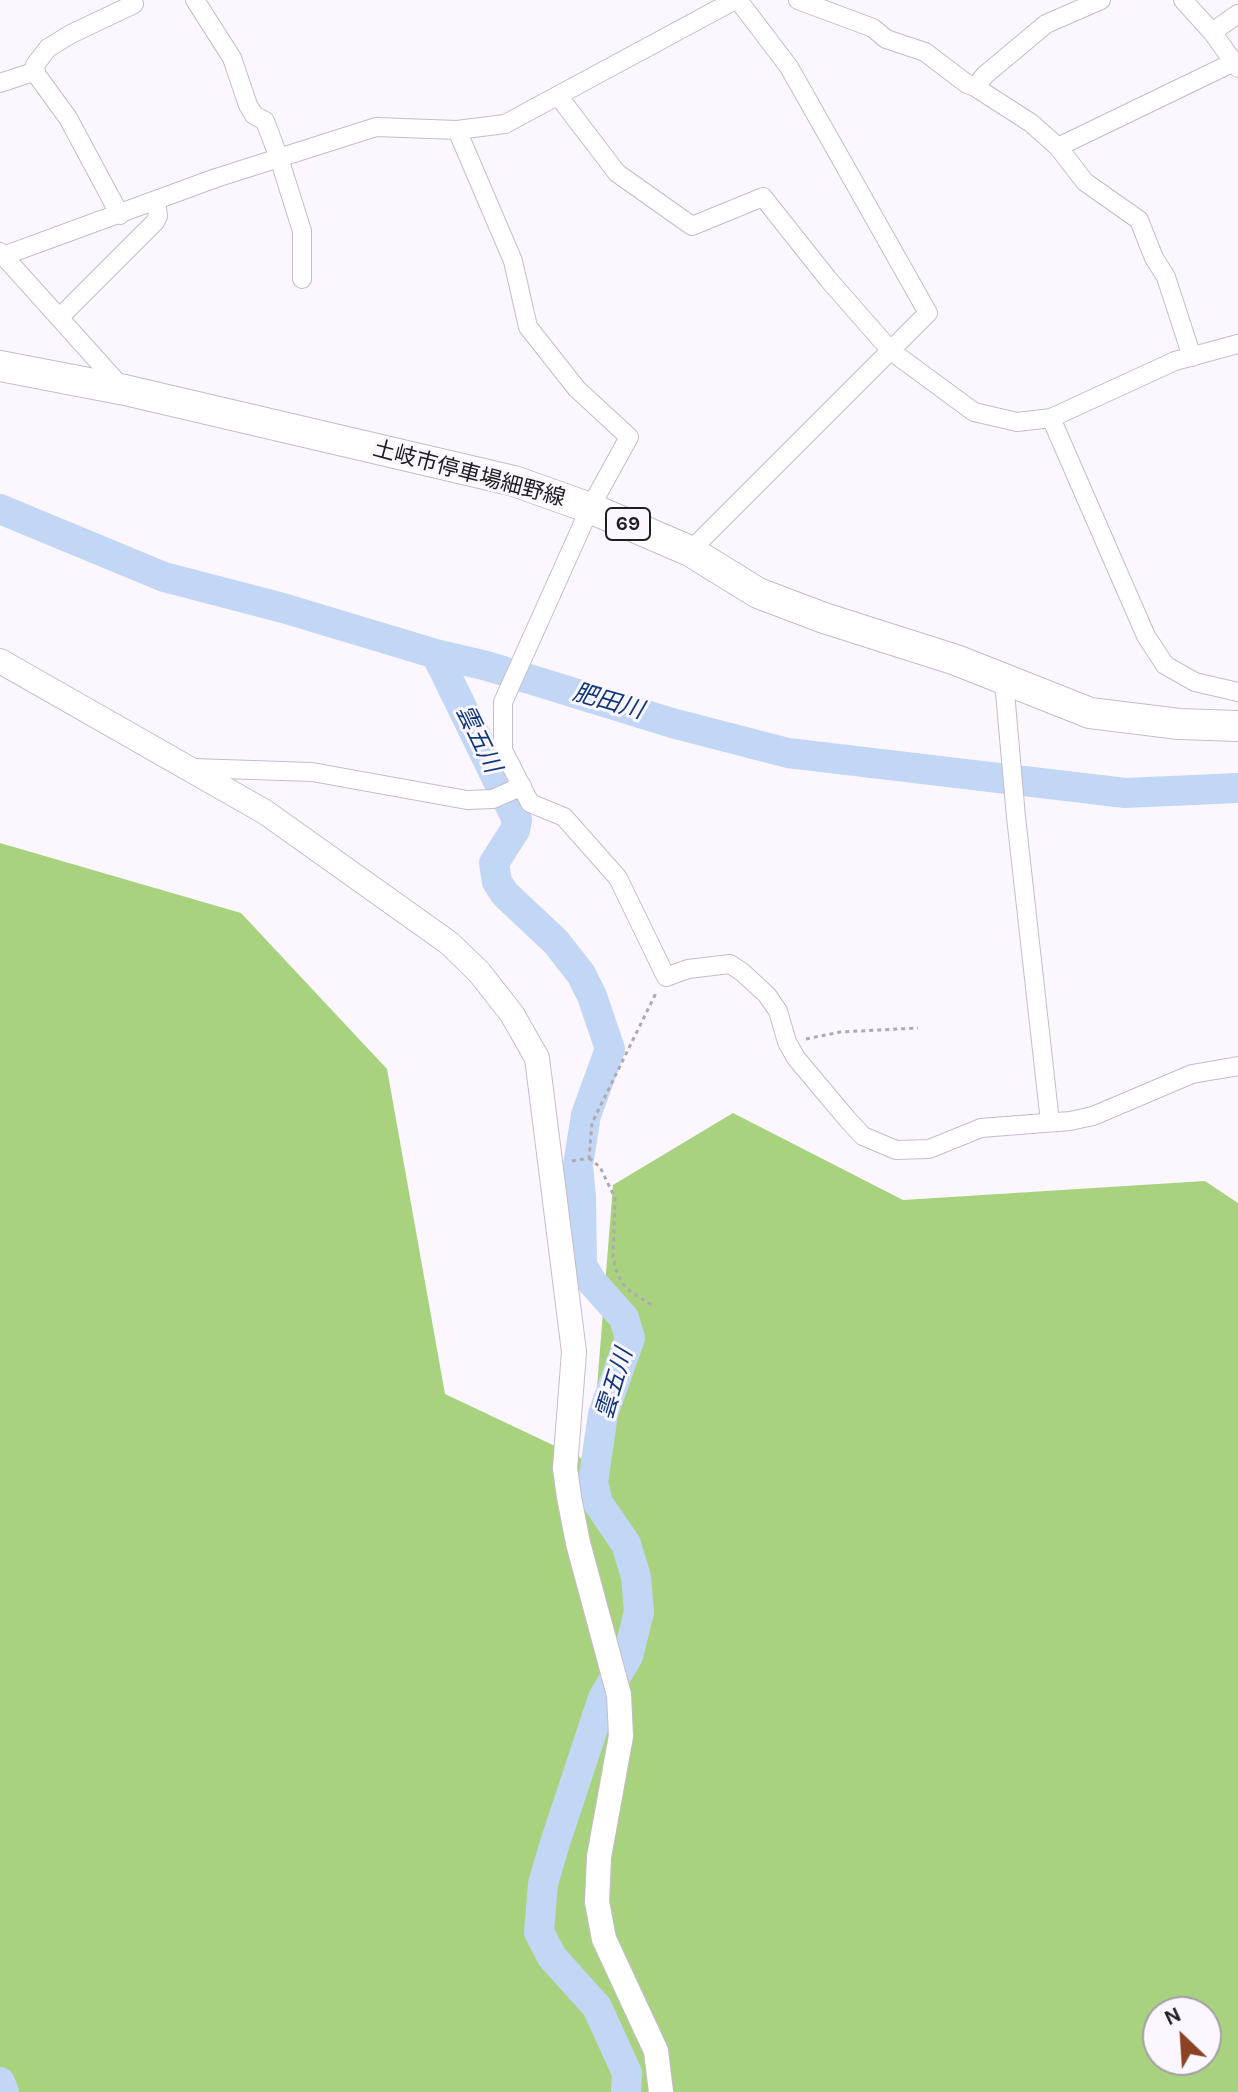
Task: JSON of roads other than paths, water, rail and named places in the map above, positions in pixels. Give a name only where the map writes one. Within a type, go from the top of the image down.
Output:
[{"type":"main road","name":"土岐市停車場細野線","points":[[0,366],[125,390],[487,474],[590,508],[690,551],[758,593],[824,618],[956,660],[1090,713],[1179,724],[1238,726]]},
{"type":"street","points":[[195,0],[232,58],[248,105],[254,115],[265,121],[302,231],[302,279]]},
{"type":"street","points":[[125,390],[1,254],[120,215],[216,178],[376,127],[457,130],[505,124],[559,97],[712,6],[737,0],[789,67],[928,313],[690,551]]},
{"type":"street","points":[[798,0],[873,28],[886,39],[925,52],[967,84],[1031,123],[1058,147],[1085,182],[1139,220],[1154,258],[1166,277],[1192,357]]},
{"type":"street","points":[[975,87],[1046,24],[1101,0]]},
{"type":"street","points":[[1058,147],[1236,65],[1183,0]]},
{"type":"street","points":[[120,215],[68,118],[35,65],[48,48],[134,4]]},
{"type":"street","points":[[1212,32],[1238,14]]},
{"type":"street","points":[[0,83],[36,71]]},
{"type":"street","points":[[559,97],[617,173],[692,226],[763,197],[828,279],[891,351],[974,412],[1017,422],[1051,418],[1175,361],[1238,344]]},
{"type":"street","points":[[457,130],[513,261],[528,327],[577,389],[629,437],[590,508],[503,702],[503,750],[519,787],[530,803],[564,817],[618,878],[666,977],[688,969],[730,964],[767,995],[778,1011],[789,1045],[813,1079],[863,1136],[896,1150],[929,1149],[981,1128],[1093,1116],[1192,1074],[1238,1066]]},
{"type":"street","points":[[59,318],[155,222],[158,216],[156,201]]},
{"type":"street","points":[[1051,418],[1146,636],[1158,655],[1165,665],[1195,682],[1238,692]]},
{"type":"street","points":[[0,661],[193,768],[277,821],[449,943],[479,972],[512,1014],[537,1058],[574,1352],[565,1468],[578,1543],[619,1695],[621,1736],[599,1857],[597,1902],[604,1939],[656,2051],[661,2092]]},
{"type":"street","points":[[1004,681],[1050,1122]]},
{"type":"street","points":[[193,768],[312,772],[467,800],[493,799],[519,787]]},
{"type":"waterway","name":"肥田川","points":[[0,509],[164,577],[487,666],[672,723],[788,753],[1125,793],[1238,788]]},
{"type":"waterway","name":"雲五川","points":[[436,654],[517,820],[515,830],[494,863],[497,882],[505,894],[556,942],[581,974],[610,1049],[586,1115],[578,1165],[582,1265],[592,1282],[624,1318],[630,1338],[603,1414],[593,1483],[598,1503],[626,1544],[636,1577],[639,1612],[628,1656],[603,1698],[554,1846],[543,1884],[539,1932],[552,1957],[597,2007],[627,2073],[626,2092]]},
{"type":"waterway","points":[[0,2082],[4,2092]]}]
